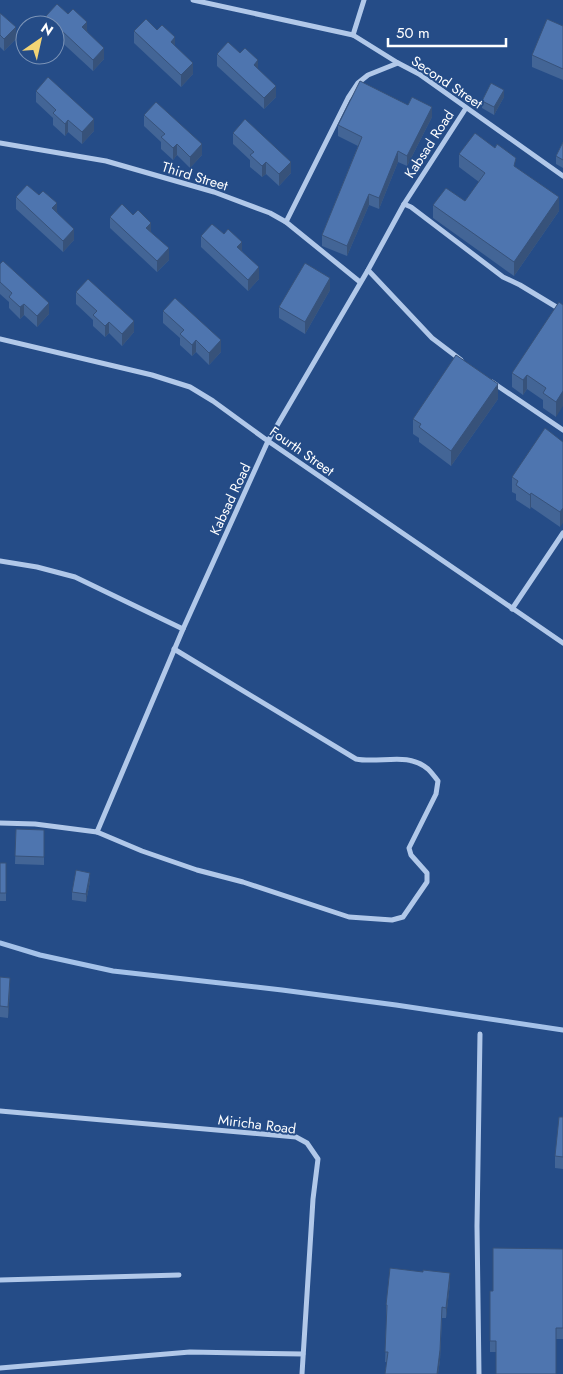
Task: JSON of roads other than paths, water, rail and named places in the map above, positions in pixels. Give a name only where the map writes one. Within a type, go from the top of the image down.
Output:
[{"type":"street","name":"Second Street","points":[[193,0],[353,35],[419,74],[563,176]]},
{"type":"street","points":[[353,35],[364,0]]},
{"type":"street","points":[[286,222],[348,98],[358,83],[368,75],[398,62]]},
{"type":"street","name":"Kabsad Road","points":[[97,832],[174,649],[268,441],[368,270],[404,204],[466,108]]},
{"type":"street","name":"Third Street","points":[[0,143],[106,161],[214,192],[270,212],[286,222],[360,282]]},
{"type":"street","points":[[404,204],[411,207],[503,277],[563,311]]},
{"type":"street","points":[[368,270],[432,338],[466,364]]},
{"type":"street","name":"Fourth Street","points":[[0,339],[152,374],[190,387],[563,643]]},
{"type":"street","points":[[488,380],[563,430]]},
{"type":"street","points":[[512,609],[563,533]]},
{"type":"street","points":[[0,561],[37,567],[75,577],[183,629]]},
{"type":"street","points":[[0,823],[35,824],[97,832],[142,851],[197,870],[243,882],[349,916],[392,920],[403,917],[427,882],[427,873],[411,855],[410,848],[436,794],[438,781],[428,769],[414,761],[397,758],[366,761],[356,759],[174,649]]},
{"type":"street","points":[[479,1374],[477,1226],[480,1034]]},
{"type":"street","name":"Miricha Road","points":[[0,1111],[296,1137],[307,1143],[318,1159],[313,1199],[302,1374]]},
{"type":"street","points":[[0,1280],[179,1275]]},
{"type":"street","points":[[0,1368],[190,1352],[303,1354]]},
{"type":"waterway","points":[[0,943],[40,955],[113,971],[282,990],[563,1030]]}]
